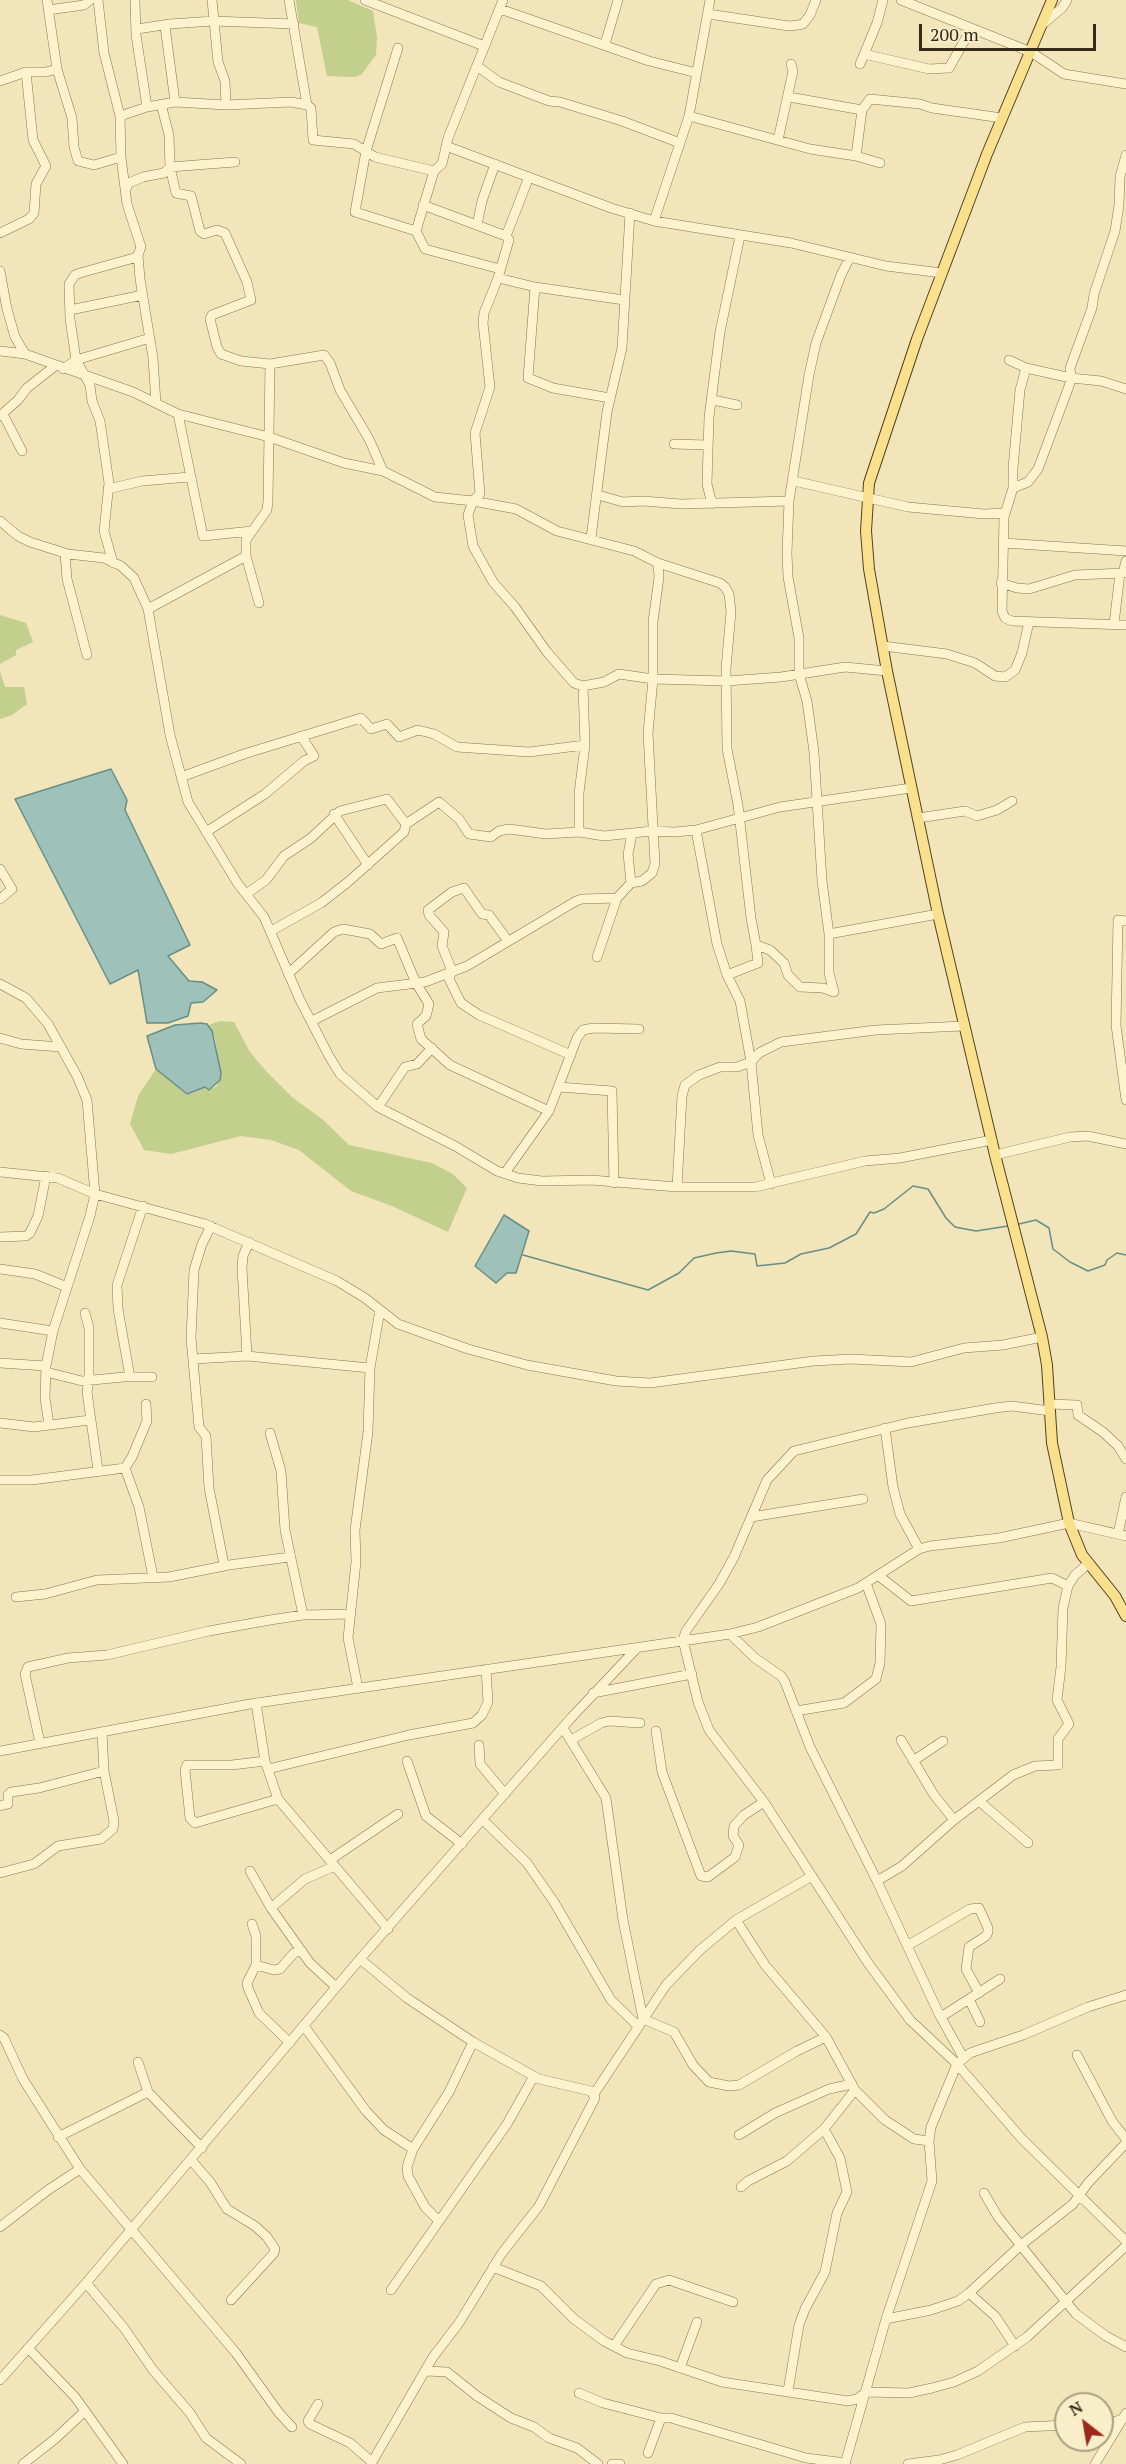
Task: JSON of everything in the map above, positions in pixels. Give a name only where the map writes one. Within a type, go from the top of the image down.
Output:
[{"type":"main road","points":[[1052,0],[1002,118],[942,273],[890,417],[867,499],[869,569],[911,788],[963,1026],[975,1065],[994,1155],[1042,1337],[1047,1365],[1052,1443],[1069,1523],[1077,1545],[1115,1596],[1126,1616]]},
{"type":"street","points":[[90,0],[84,5],[47,5],[57,69],[72,118],[74,147],[78,161],[94,165],[121,157]]},
{"type":"street","points":[[98,0],[104,53],[120,116],[121,157],[127,204],[141,247],[138,255],[142,295],[153,358],[156,403]]},
{"type":"street","points":[[135,0],[136,35],[147,107]]},
{"type":"street","points":[[212,0],[218,62],[225,81],[226,105]]},
{"type":"street","points":[[290,0],[307,105],[313,114],[313,140],[354,144],[375,157],[434,171]]},
{"type":"street","points":[[365,0],[484,46]]},
{"type":"street","points":[[605,44],[618,0]]},
{"type":"street","points":[[654,221],[689,116],[710,0]]},
{"type":"street","points":[[708,14],[789,26],[798,25],[803,24],[810,15],[816,0]]},
{"type":"street","points":[[883,0],[862,59],[930,69],[949,68],[971,29]]},
{"type":"street","points":[[901,0],[1030,52],[1064,74],[1126,84]]},
{"type":"street","points":[[1044,23],[1062,8],[1067,0]]},
{"type":"street","points":[[624,300],[535,287],[425,249],[416,231],[423,205],[434,171],[442,164],[446,146],[501,4],[648,61],[697,73]]},
{"type":"street","points":[[137,29],[213,21],[294,24]]},
{"type":"street","points":[[165,26],[175,102]]},
{"type":"street","points":[[398,48],[366,152],[355,212],[416,231]]},
{"type":"street","points":[[778,140],[794,71],[791,64]]},
{"type":"street","points":[[477,66],[499,82],[549,101],[622,121],[680,143]]},
{"type":"street","points":[[0,81],[26,72],[46,72],[57,69]]},
{"type":"street","points":[[0,233],[29,219],[34,213],[36,184],[46,166],[33,140],[26,72]]},
{"type":"street","points":[[789,97],[862,110]]},
{"type":"street","points":[[856,156],[862,110],[870,99],[920,104],[932,108],[1002,118]]},
{"type":"street","points":[[120,116],[147,107],[175,102],[226,105],[291,102],[307,105]]},
{"type":"street","points":[[161,105],[169,135],[170,167],[176,193],[191,196],[200,231],[204,234],[217,230],[225,233],[247,282],[251,300],[212,315],[217,347],[226,357],[270,364],[324,355],[330,363],[340,390],[369,439],[383,471]]},
{"type":"street","points":[[689,116],[810,149],[856,156],[880,163]]},
{"type":"street","points":[[446,146],[654,221],[790,243],[886,266],[942,273]]},
{"type":"street","points":[[1013,488],[1028,482],[1038,469],[1071,378],[1070,368],[1092,308],[1094,294],[1115,231],[1120,177],[1126,155]]},
{"type":"street","points":[[126,189],[129,183],[164,172],[170,167],[235,162]]},
{"type":"street","points":[[477,225],[482,201],[495,164]]},
{"type":"street","points":[[506,236],[529,177]]},
{"type":"street","points":[[423,205],[506,236],[509,240],[486,306],[483,323],[490,387],[475,433],[480,494],[473,501],[468,515],[470,530],[473,546],[485,571],[574,683],[583,686],[604,682],[619,674],[653,679],[727,681],[844,667],[887,671]]},
{"type":"street","points":[[591,538],[610,398],[622,348],[630,213]]},
{"type":"street","points":[[712,504],[707,484],[707,445],[720,332],[740,236]]},
{"type":"street","points":[[113,563],[105,531],[108,489],[100,421],[90,385],[76,360],[69,284],[75,275],[138,255]]},
{"type":"street","points":[[756,945],[770,950],[784,963],[788,975],[800,987],[822,988],[834,992],[829,973],[829,934],[822,881],[809,712],[799,674],[799,638],[788,577],[789,501],[794,481],[803,408],[816,343],[850,256]]},
{"type":"street","points":[[0,271],[15,337],[25,354]]},
{"type":"street","points":[[535,287],[528,378],[553,388],[610,398]]},
{"type":"street","points":[[70,310],[142,295]]},
{"type":"street","points":[[22,451],[1,415],[18,400],[27,388],[59,367],[76,360],[150,338]]},
{"type":"street","points":[[0,351],[25,354],[133,392],[178,414],[269,437],[344,463],[383,471],[435,497],[516,509],[557,531],[634,551],[658,563],[720,583],[729,594],[731,612],[726,668],[727,749],[738,805],[738,819],[759,963],[727,975]]},
{"type":"street","points":[[1010,360],[1026,368],[1071,378],[1101,381],[1126,389]]},
{"type":"street","points":[[259,603],[246,556],[246,540],[267,510],[270,364]]},
{"type":"street","points":[[1026,368],[1020,390],[1013,488],[1005,513],[1000,609],[1004,616],[1012,621],[1126,625]]},
{"type":"street","points":[[712,400],[737,405]]},
{"type":"street","points":[[178,414],[203,536],[252,531]]},
{"type":"street","points":[[674,444],[707,445]]},
{"type":"street","points":[[108,489],[142,481],[190,477]]},
{"type":"street","points":[[794,481],[908,507],[984,514],[1005,513]]},
{"type":"street","points":[[598,495],[623,502],[712,504],[789,501]]},
{"type":"street","points":[[0,521],[24,539],[65,553],[93,555],[113,563],[134,579],[148,609],[170,735],[188,802],[246,894],[264,917],[288,974],[340,1074],[378,1107],[455,1146],[497,1171],[518,1178],[542,1181],[591,1180],[677,1187],[732,1188],[771,1184],[865,1161],[900,1158],[992,1140]]},
{"type":"street","points":[[1004,543],[1126,551]]},
{"type":"street","points":[[93,555],[101,552],[107,544]]},
{"type":"street","points":[[65,553],[67,579],[87,655]]},
{"type":"street","points":[[148,609],[246,556]]},
{"type":"street","points":[[1114,624],[1126,561]]},
{"type":"street","points":[[597,957],[617,898],[631,883],[642,881],[654,869],[648,733],[653,679],[652,639],[658,563]]},
{"type":"street","points":[[1001,583],[1029,589],[1075,575],[1123,573]]},
{"type":"street","points":[[883,646],[947,654],[975,663],[995,676],[1005,677],[1015,670],[1022,653],[1029,622]]},
{"type":"street","points":[[579,832],[579,794],[585,745],[583,686]]},
{"type":"street","points":[[181,777],[361,718],[371,729],[387,724],[399,737],[418,730],[434,734],[457,747],[529,752],[585,745]]},
{"type":"street","points":[[206,832],[265,794],[303,761],[314,756],[302,736]]},
{"type":"street","points":[[271,931],[321,903],[404,832],[406,824],[439,802],[459,819],[469,834],[491,837],[499,831],[509,829],[546,834],[579,832],[604,836],[652,831],[696,830],[780,807],[911,788]]},
{"type":"street","points":[[246,894],[266,880],[284,856],[311,838],[340,810],[387,799],[406,824]]},
{"type":"street","points":[[918,818],[965,811],[977,816],[998,810],[1012,801]]},
{"type":"street","points":[[334,814],[368,865]]},
{"type":"street","points":[[696,830],[717,944],[727,975],[739,994],[751,1062],[758,1135],[771,1184]]},
{"type":"street","points":[[631,883],[628,854],[632,834]]},
{"type":"street","points":[[0,869],[12,889],[0,899]]},
{"type":"street","points":[[508,940],[489,915],[482,914],[464,888],[458,888],[428,910],[429,915],[444,932],[442,946],[452,971],[449,979],[461,1003],[470,1010],[571,1055]]},
{"type":"street","points":[[312,1021],[377,988],[416,983],[467,966],[576,901],[617,898]]},
{"type":"street","points":[[829,934],[938,914]]},
{"type":"street","points":[[1126,921],[1118,920],[1116,1025],[1126,1100]]},
{"type":"street","points":[[288,974],[329,935],[343,929],[370,934],[381,944],[397,938],[416,983],[429,1004],[426,1016],[417,1024],[421,1039],[450,1065],[549,1111]]},
{"type":"street","points":[[0,984],[26,998],[48,1024],[77,1076],[87,1100],[95,1194],[53,1331],[46,1370],[45,1398],[49,1425]]},
{"type":"street","points":[[677,1187],[682,1096],[686,1085],[699,1075],[720,1067],[737,1067],[751,1062],[759,1053],[781,1042],[876,1030],[963,1026]]},
{"type":"street","points":[[505,1173],[549,1111],[577,1038],[584,1030],[593,1028],[639,1029]]},
{"type":"street","points":[[0,1038],[21,1044],[61,1047]]},
{"type":"street","points":[[378,1107],[405,1067],[417,1064],[432,1048]]},
{"type":"street","points":[[559,1087],[612,1091],[614,1183]]},
{"type":"street","points":[[994,1155],[1070,1137],[1088,1136],[1126,1144]]},
{"type":"street","points":[[0,1172],[58,1178],[95,1194],[211,1226],[337,1281],[398,1324],[488,1355],[616,1381],[650,1383],[814,1361],[851,1359],[911,1362],[964,1348],[1003,1345],[1042,1337]]},
{"type":"street","points":[[0,1237],[26,1236],[30,1233],[38,1216],[46,1176]]},
{"type":"street","points":[[130,1377],[118,1309],[117,1285],[143,1206]]},
{"type":"street","points":[[211,1226],[199,1251],[194,1270],[191,1338],[199,1427],[206,1436],[209,1488],[224,1565]]},
{"type":"street","points":[[247,1356],[242,1268],[243,1256],[249,1242]]},
{"type":"street","points":[[0,1269],[35,1275],[67,1287]]},
{"type":"street","points":[[358,1688],[349,1650],[356,1562],[355,1530],[369,1432],[370,1368],[380,1310]]},
{"type":"street","points":[[85,1313],[89,1328],[87,1392],[98,1470]]},
{"type":"street","points":[[0,1323],[53,1331]]},
{"type":"street","points":[[194,1359],[247,1356],[370,1368]]},
{"type":"street","points":[[0,1363],[46,1370],[82,1381],[152,1377]]},
{"type":"street","points":[[125,1468],[147,1421],[146,1404]]},
{"type":"street","points":[[1126,1459],[1118,1446],[1103,1432],[1078,1415],[1077,1405],[995,1408],[885,1428],[794,1451],[767,1480],[719,1584],[686,1631],[683,1640],[698,1702],[709,1730],[764,1802],[868,1963],[910,2020],[960,2061],[1022,2139],[1126,2241]]},
{"type":"street","points":[[0,1423],[34,1427],[90,1420]]},
{"type":"street","points":[[885,1428],[893,1487],[900,1514],[919,1550]]},
{"type":"street","points":[[270,1433],[282,1476],[285,1530],[303,1615]]},
{"type":"street","points":[[125,1468],[139,1507],[153,1577]]},
{"type":"street","points":[[0,1480],[32,1480],[125,1468]]},
{"type":"street","points":[[0,1751],[256,1703],[730,1634],[758,1627],[866,1583],[919,1550],[1034,1532],[1069,1523],[1122,1535],[1126,1497]]},
{"type":"street","points":[[751,1517],[863,1499]]},
{"type":"street","points":[[16,1597],[45,1594],[97,1580],[169,1577],[224,1565],[290,1557]]},
{"type":"street","points":[[877,1881],[902,1866],[954,1820],[1013,1776],[1035,1766],[1055,1766],[1059,1762],[1057,1743],[1069,1724],[1057,1700],[1061,1667],[1063,1608],[1068,1586],[1075,1575],[1089,1563]]},
{"type":"street","points":[[879,1576],[911,1601],[1052,1578],[1068,1586]]},
{"type":"street","points":[[796,1711],[844,1703],[876,1679],[882,1630],[866,1583]]},
{"type":"street","points":[[40,1743],[26,1674],[28,1667],[69,1658],[107,1655],[209,1630],[303,1615],[351,1614]]},
{"type":"street","points":[[730,1634],[755,1658],[781,1676],[785,1682],[810,1747],[877,1881],[960,2061]]},
{"type":"street","points":[[0,2380],[202,2148],[360,1959],[593,1693],[638,1646]]},
{"type":"street","points":[[278,1799],[195,1823],[190,1818],[185,1770],[187,1765],[267,1765],[473,1723],[482,1715],[488,1702],[486,1669]]},
{"type":"street","points":[[593,1693],[692,1674]]},
{"type":"street","points":[[256,1703],[267,1765],[278,1799],[388,1929]]},
{"type":"street","points":[[571,1740],[609,1721],[640,1723]]},
{"type":"street","points":[[563,1728],[606,1798],[640,2023]]},
{"type":"street","points":[[656,1731],[662,1772],[701,1876],[708,1877],[735,1857],[739,1845],[733,1836],[734,1826],[744,1815],[764,1802]]},
{"type":"street","points":[[0,1874],[34,1864],[58,1846],[101,1839],[115,1826],[104,1771],[102,1732]]},
{"type":"street","points":[[901,1740],[934,1796],[954,1820]]},
{"type":"street","points":[[913,1761],[943,1742]]},
{"type":"street","points":[[479,1745],[480,1764],[505,1794]]},
{"type":"street","points":[[407,1761],[426,1816],[462,1844]]},
{"type":"street","points":[[0,1806],[8,1804],[8,1795],[11,1792],[39,1788],[104,1771]]},
{"type":"street","points":[[979,1801],[1028,1843]]},
{"type":"street","points":[[271,1908],[305,1878],[332,1863],[398,1814]]},
{"type":"street","points":[[483,1820],[527,1863],[554,1902],[611,2000],[640,2023],[674,2032],[693,2065],[709,2082],[729,2086],[739,2085],[826,2037]]},
{"type":"street","points":[[250,1871],[271,1908],[315,1969],[336,1987]]},
{"type":"street","points":[[318,2404],[308,2421],[310,2424],[350,2443],[371,2463],[426,2371],[493,2267],[538,2206],[595,2098],[594,2094],[666,1985],[700,1950],[736,1920],[812,1876]]},
{"type":"street","points":[[907,1946],[970,1909],[979,1908],[988,1932],[986,1936],[969,1947],[966,1969],[979,1993]]},
{"type":"street","points":[[736,1920],[765,1965],[826,2037],[853,2087],[885,2120],[914,2139],[929,2141]]},
{"type":"street","points":[[252,1924],[256,1936],[256,1965],[247,1983],[256,2007],[290,2043]]},
{"type":"street","points":[[256,1965],[279,1969],[294,1953],[302,1951]]},
{"type":"street","points":[[360,1959],[407,1998],[473,2042],[534,2076],[594,2094]]},
{"type":"street","points":[[941,2017],[1000,1979]]},
{"type":"street","points":[[579,2393],[603,2403],[661,2418],[671,2418],[806,2458],[845,2463],[886,2319],[932,2181],[929,2141],[936,2112],[960,2061],[1088,2007],[1126,1995]]},
{"type":"street","points":[[969,1999],[980,2022]]},
{"type":"street","points":[[304,2026],[366,2111],[384,2130],[413,2149]]},
{"type":"street","points":[[0,2035],[4,2038],[23,2079],[80,2169],[236,2353],[279,2413],[292,2427]]},
{"type":"street","points":[[438,2220],[425,2207],[408,2176],[407,2167],[413,2149],[441,2107],[473,2042]]},
{"type":"street","points":[[886,2319],[931,2310],[958,2301],[969,2293],[1021,2245],[1073,2204],[1088,2183],[1126,2141],[1112,2121],[1077,2055]]},
{"type":"street","points":[[138,2062],[148,2092],[202,2148]]},
{"type":"street","points":[[391,2290],[507,2124],[534,2076]]},
{"type":"street","points":[[741,2187],[748,2181],[779,2167],[824,2129],[853,2087]]},
{"type":"street","points":[[739,2135],[775,2113],[829,2089],[853,2087]]},
{"type":"street","points":[[58,2137],[148,2092]]},
{"type":"street","points":[[788,2391],[799,2325],[825,2272],[837,2213],[847,2192],[840,2158],[824,2129]]},
{"type":"street","points":[[191,2160],[210,2182],[227,2209],[255,2226],[267,2237],[275,2249],[274,2253],[231,2300]]},
{"type":"street","points":[[0,2227],[80,2169]]},
{"type":"street","points":[[984,2193],[998,2217],[1076,2314],[1106,2336],[1126,2347]]},
{"type":"street","points":[[493,2267],[541,2286],[574,2319],[614,2346],[634,2356],[722,2382],[848,2401],[857,2399],[866,2392],[909,2393],[954,2382],[978,2371],[1015,2346],[1126,2246]]},
{"type":"street","points":[[614,2346],[656,2284],[669,2280],[733,2302]]},
{"type":"street","points":[[86,2283],[124,2328],[153,2370],[190,2413],[206,2438],[241,2464]]},
{"type":"street","points":[[969,2293],[995,2316],[1015,2346]]},
{"type":"street","points":[[680,2368],[697,2322]]},
{"type":"street","points":[[28,2348],[75,2397],[123,2464]]},
{"type":"street","points":[[426,2371],[447,2372],[477,2396],[511,2418],[534,2427],[549,2438],[577,2448],[598,2464]]},
{"type":"street","points":[[23,2464],[85,2411]]},
{"type":"street","points":[[1095,2464],[1124,2416]]},
{"type":"street","points":[[648,2453],[661,2418]]},
{"type":"street","points":[[908,2464],[957,2455],[1025,2427],[1054,2426]]},
{"type":"street","points":[[36,2454],[42,2464]]},
{"type":"street","points":[[612,2464],[620,2464]]},
{"type":"green space","points":[[296,0],[348,0],[373,11],[377,37],[376,55],[361,75],[327,76],[317,27],[299,23]]},
{"type":"green space","points":[[0,615],[26,623],[33,642],[16,650],[16,655],[0,664]]},
{"type":"green space","points":[[0,671],[5,687],[24,687],[27,704],[12,715],[0,719]]},
{"type":"green space","points":[[220,1021],[234,1022],[250,1052],[266,1071],[293,1098],[322,1119],[349,1145],[432,1163],[453,1174],[467,1188],[448,1232],[392,1206],[351,1191],[299,1150],[271,1140],[241,1136],[171,1154],[144,1150],[130,1124],[138,1096],[156,1069],[187,1095],[217,1086],[221,1073],[215,1038],[209,1025]]},
{"type":"water","points":[[111,769],[127,800],[125,810],[190,945],[168,956],[189,981],[202,982],[217,990],[203,1002],[191,1003],[188,1016],[168,1023],[147,1023],[138,970],[110,984],[15,799]]},
{"type":"water","points":[[207,1024],[212,1031],[221,1073],[220,1080],[209,1090],[205,1087],[187,1094],[156,1069],[147,1036],[175,1025]]},
{"type":"water","points":[[504,1215],[529,1231],[516,1273],[507,1273],[496,1283],[475,1266]]},
{"type":"waterway","points":[[523,1255],[648,1290],[679,1273],[694,1258],[731,1251],[755,1254],[757,1266],[785,1263],[801,1254],[829,1248],[856,1234],[870,1212],[874,1213],[884,1209],[913,1186],[928,1189],[946,1218],[955,1227],[976,1231],[1008,1226]]},
{"type":"waterway","points":[[1019,1224],[1036,1220],[1049,1228],[1053,1249],[1070,1262],[1088,1271],[1105,1265],[1107,1260],[1117,1253],[1126,1255]]}]
